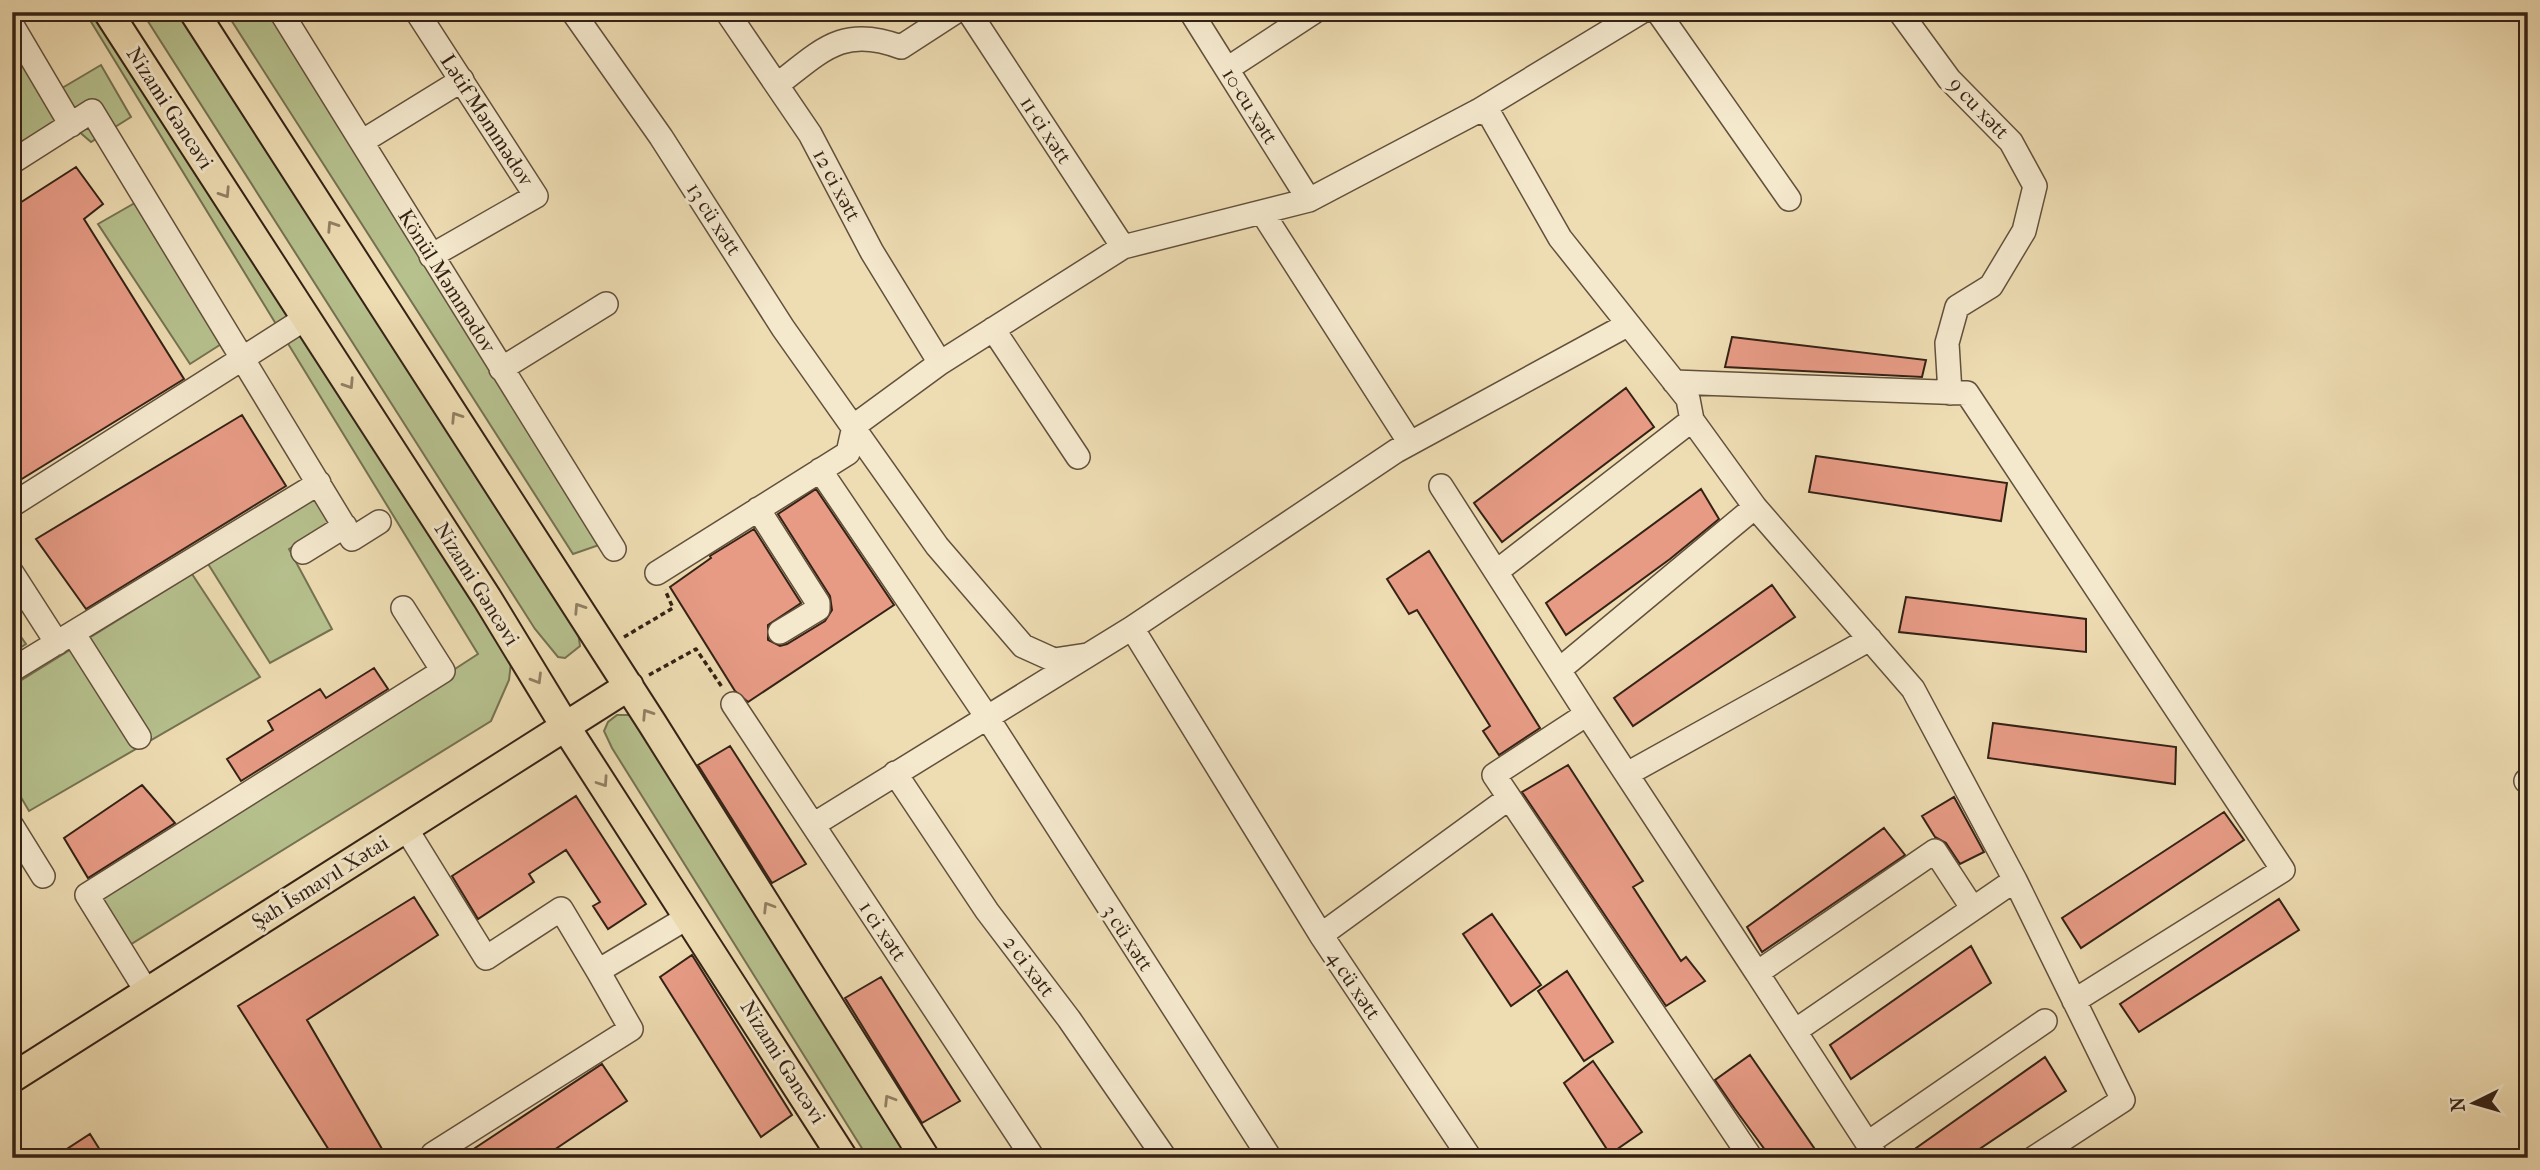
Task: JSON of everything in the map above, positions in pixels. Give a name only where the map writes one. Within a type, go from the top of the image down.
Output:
[{"type":"main road","name":"Nizami Gəncəvi","points":[[108,12],[487,598],[565,726],[690,916],[843,1158]]},
{"type":"main road","points":[[194,12],[605,648],[925,1158]]},
{"type":"main road","name":"Şah İsmayıl Xətai","points":[[12,1078],[629,686]]},
{"type":"street","name":"Könül Məmmədov","points":[[281,12],[614,549]]},
{"type":"street","name":"Lətif Məmmədov","points":[[417,12],[536,196],[430,256]]},
{"type":"street","name":"13 cü xətt","points":[[573,12],[662,137],[783,328],[937,546],[1023,646],[1054,660],[1087,655]]},
{"type":"street","name":"12 ci xətt","points":[[727,12],[810,134],[872,252],[940,363]]},
{"type":"street","points":[[776,85],[810,59],[843,41],[853,37],[881,39],[901,47],[955,12]]},
{"type":"street","name":"11-ci xətt","points":[[969,12],[1123,247]]},
{"type":"street","name":"10-cu xətt","points":[[1191,12],[1309,200]]},
{"type":"street","points":[[1227,69],[1314,12]]},
{"type":"street","points":[[657,573],[848,453],[854,426],[940,363],[1123,247],[1309,200],[1478,111],[1641,12]]},
{"type":"street","points":[[1658,12],[1788,199]]},
{"type":"street","name":"9 cu xətt","points":[[1900,12],[1949,79],[2011,142],[2035,186],[2024,231],[1991,286],[1957,307],[1947,343],[1950,393]]},
{"type":"street","points":[[12,25],[71,125]]},
{"type":"street","points":[[363,141],[462,80]]},
{"type":"street","points":[[12,162],[92,111],[244,357],[352,539],[379,522]]},
{"type":"street","points":[[1478,111],[1490,115],[1560,238],[1688,398],[1692,420],[1755,507],[1913,689],[2015,880],[2123,1100],[2034,1158]]},
{"type":"street","points":[[1262,212],[1410,443]]},
{"type":"street","points":[[501,369],[606,304]]},
{"type":"street","points":[[12,505],[306,318]]},
{"type":"street","points":[[813,825],[1132,628],[1410,443],[1627,325]]},
{"type":"street","points":[[993,329],[1078,457]]},
{"type":"street","points":[[1674,382],[1967,393],[2283,870],[2074,1001]]},
{"type":"street","points":[[1496,572],[1692,420]]},
{"type":"street","name":"3 cü xətt","points":[[820,470],[987,718],[1270,1158]]},
{"type":"street","points":[[12,670],[319,483]]},
{"type":"street","points":[[1441,486],[1872,1150],[2045,1021]]},
{"type":"street","points":[[1559,670],[1755,507]]},
{"type":"street","points":[[758,509],[818,603],[811,613],[780,632]]},
{"type":"street","points":[[303,552],[345,526]]},
{"type":"street","points":[[12,573],[65,638],[139,737]]},
{"type":"street","points":[[147,992],[87,895],[443,671],[403,608]]},
{"type":"street","points":[[1132,628],[1321,935]]},
{"type":"street","points":[[1627,774],[1870,639]]},
{"type":"street","name":"1 ci xətt","points":[[733,704],[1033,1158]]},
{"type":"street","points":[[1587,714],[1494,775],[1751,1158]]},
{"type":"street","name":"2 ci xətt","points":[[895,773],[987,911],[1069,1019],[1165,1158]]},
{"type":"street","name":"4 cü xətt","points":[[1470,1158],[1321,935],[1509,798]]},
{"type":"street","points":[[12,827],[43,876]]},
{"type":"street","points":[[405,827],[486,958],[561,909],[631,1029],[433,1154]]},
{"type":"street","points":[[1757,973],[1935,851],[1973,909]]},
{"type":"street","points":[[1795,1031],[2015,880]]},
{"type":"street","points":[[598,971],[690,916]]},
{"type":"path","points":[[605,648],[673,608],[657,573]]},
{"type":"path","points":[[629,686],[696,649],[733,704]]},
{"type":"green space","points":[[85,12],[98,12],[512,654],[509,680],[491,721],[128,946],[102,898],[478,654]]},
{"type":"green space","points":[[142,12],[186,12],[577,624],[580,646],[565,658],[558,657],[535,629]]},
{"type":"green space","points":[[226,12],[270,12],[602,544],[573,554]]},
{"type":"green space","points":[[24,44],[57,91],[101,65],[131,117],[91,142],[69,123],[12,155],[12,51]]},
{"type":"green space","points":[[140,200],[226,341],[190,364],[98,224]]},
{"type":"green space","points":[[310,487],[329,524],[289,549],[332,629],[270,663],[205,559]]},
{"type":"green space","points":[[192,574],[260,677],[29,811],[12,782],[12,686]]},
{"type":"green space","points":[[12,624],[26,644],[12,653]]},
{"type":"green space","points":[[617,715],[632,715],[911,1158],[868,1158],[612,748],[604,731],[608,722]]},
{"type":"building","points":[[76,167],[103,204],[84,219],[184,379],[12,485],[12,208]]},
{"type":"building","points":[[1732,337],[1926,360],[1922,377],[1725,367]]},
{"type":"building","points":[[1626,388],[1654,427],[1502,542],[1474,503]]},
{"type":"building","points":[[242,415],[286,486],[86,609],[36,539]]},
{"type":"building","points":[[1816,456],[2007,483],[2001,521],[1809,492]]},
{"type":"building","points":[[816,489],[894,605],[748,702],[735,691],[670,587],[711,558],[710,556],[754,529],[801,603],[768,625],[768,640],[780,646],[787,644],[825,621],[832,610],[830,596],[778,514]]},
{"type":"building","points":[[1701,489],[1719,519],[1670,559],[1566,635],[1546,603]]},
{"type":"building","points":[[1429,551],[1540,728],[1499,755],[1483,731],[1490,726],[1417,610],[1409,614],[1387,579]]},
{"type":"building","points":[[1772,585],[1795,617],[1633,726],[1614,698]]},
{"type":"building","points":[[1906,597],[2086,619],[2086,652],[1899,632]]},
{"type":"building","points":[[374,668],[388,689],[241,781],[227,759],[273,730],[268,721],[320,689],[326,698]]},
{"type":"building","points":[[1993,723],[2176,747],[2175,784],[1988,758]]},
{"type":"building","points":[[730,746],[806,864],[772,883],[698,765]]},
{"type":"building","points":[[1568,765],[1643,881],[1633,887],[1681,961],[1686,957],[1705,981],[1666,1006],[1522,792]]},
{"type":"building","points":[[142,785],[175,823],[88,878],[64,838]]},
{"type":"building","points":[[576,796],[646,904],[608,929],[593,906],[600,902],[566,850],[529,874],[534,882],[478,919],[452,876]]},
{"type":"building","points":[[1954,797],[1984,852],[1960,864],[1946,843],[1935,837],[1922,816]]},
{"type":"building","points":[[2224,812],[2244,840],[2081,948],[2062,918]]},
{"type":"building","points":[[1884,828],[1905,855],[1762,952],[1747,927]]},
{"type":"building","points":[[414,897],[438,935],[307,1020],[382,1149],[368,1158],[334,1158],[238,1006]]},
{"type":"building","points":[[2279,899],[2299,930],[2139,1032],[2120,1004]]},
{"type":"building","points":[[1492,914],[1541,985],[1511,1006],[1463,934]]},
{"type":"building","points":[[1971,946],[1991,983],[1851,1079],[1830,1045]]},
{"type":"building","points":[[692,955],[792,1115],[761,1137],[660,977]]},
{"type":"building","points":[[1567,971],[1613,1042],[1584,1061],[1538,991]]},
{"type":"building","points":[[881,977],[960,1101],[922,1123],[845,998]]},
{"type":"building","points":[[1750,1055],[1821,1158],[1771,1158],[1715,1080]]},
{"type":"building","points":[[2045,1057],[2066,1091],[1966,1158],[1902,1158]]},
{"type":"building","points":[[1593,1061],[1642,1132],[1610,1154],[1564,1083]]},
{"type":"building","points":[[602,1064],[627,1101],[542,1158],[460,1158]]},
{"type":"building","points":[[90,1134],[105,1158],[53,1158]]}]
